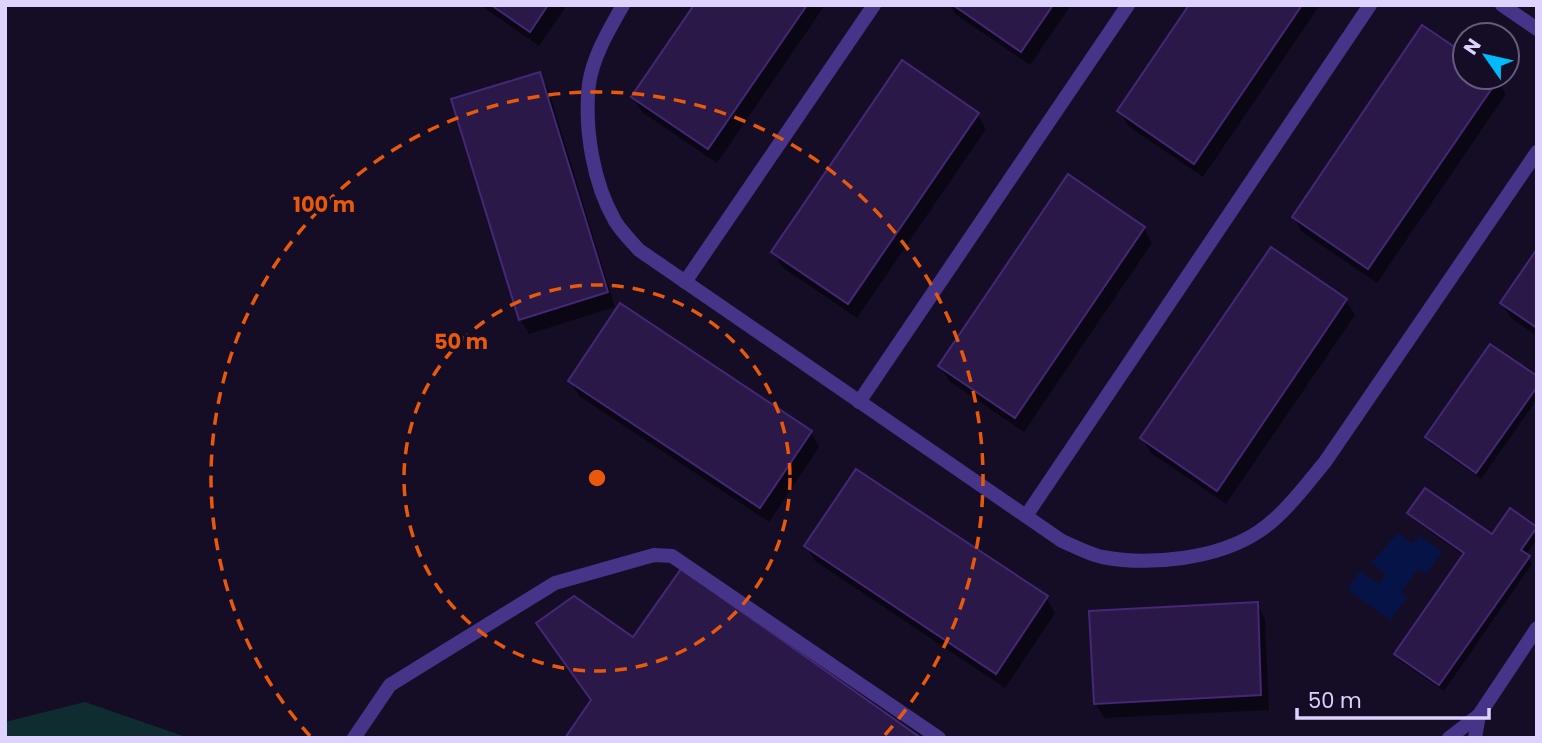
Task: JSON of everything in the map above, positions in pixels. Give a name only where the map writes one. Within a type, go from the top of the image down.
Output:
[{"type":"lane","points":[[623,5],[601,45],[589,84],[589,132],[598,180],[615,221],[639,250],[1062,541],[1101,557],[1190,556],[1233,545],[1259,531],[1288,505],[1325,462],[1537,152]]},
{"type":"lane","points":[[685,282],[874,5]]},
{"type":"lane","points":[[859,402],[1128,5]]},
{"type":"lane","points":[[1026,516],[1370,5]]},
{"type":"lane","points":[[1502,5],[1537,29]]},
{"type":"lane","points":[[354,738],[390,685],[543,590],[555,583],[654,555],[672,556],[939,738]]},
{"type":"lane","points":[[1448,738],[1479,715],[1537,628]]},
{"type":"lane","points":[[1475,738],[1479,715]]},
{"type":"green space","points":[[85,702],[189,738],[5,738],[5,722]]},
{"type":"shaded area","points":[[1398,533],[1413,544],[1420,536],[1442,552],[1426,574],[1418,569],[1401,592],[1407,597],[1390,620],[1347,589],[1360,571],[1379,584],[1386,574],[1371,563]]},
{"type":"building","points":[[491,5],[548,5],[530,32]]},
{"type":"building","points":[[694,5],[807,5],[708,149],[631,97]]},
{"type":"building","points":[[953,5],[1053,5],[1021,52]]},
{"type":"building","points":[[1189,5],[1302,5],[1194,164],[1117,111]]},
{"type":"building","points":[[1422,25],[1451,45],[1451,91],[1490,91],[1368,269],[1292,217]]},
{"type":"building","points":[[902,60],[979,113],[848,304],[771,252]]},
{"type":"building","points":[[540,72],[608,292],[519,320],[451,99]]},
{"type":"building","points":[[1068,174],[1145,227],[1015,418],[938,366]]},
{"type":"building","points":[[1271,247],[1347,299],[1217,491],[1140,438]]},
{"type":"building","points":[[1537,249],[1537,328],[1500,303]]},
{"type":"building","points":[[620,303],[812,431],[760,508],[568,381]]},
{"type":"building","points":[[1490,344],[1537,376],[1537,387],[1476,473],[1425,437]]},
{"type":"building","points":[[856,469],[1048,596],[996,674],[804,546]]},
{"type":"building","points":[[1425,488],[1492,534],[1510,508],[1537,527],[1521,550],[1530,556],[1439,685],[1394,654],[1464,553],[1407,513]]},
{"type":"building","points":[[681,569],[921,738],[565,738],[591,700],[536,623],[574,596],[633,637]]},
{"type":"building","points":[[1258,602],[1261,695],[1094,704],[1089,611]]}]
